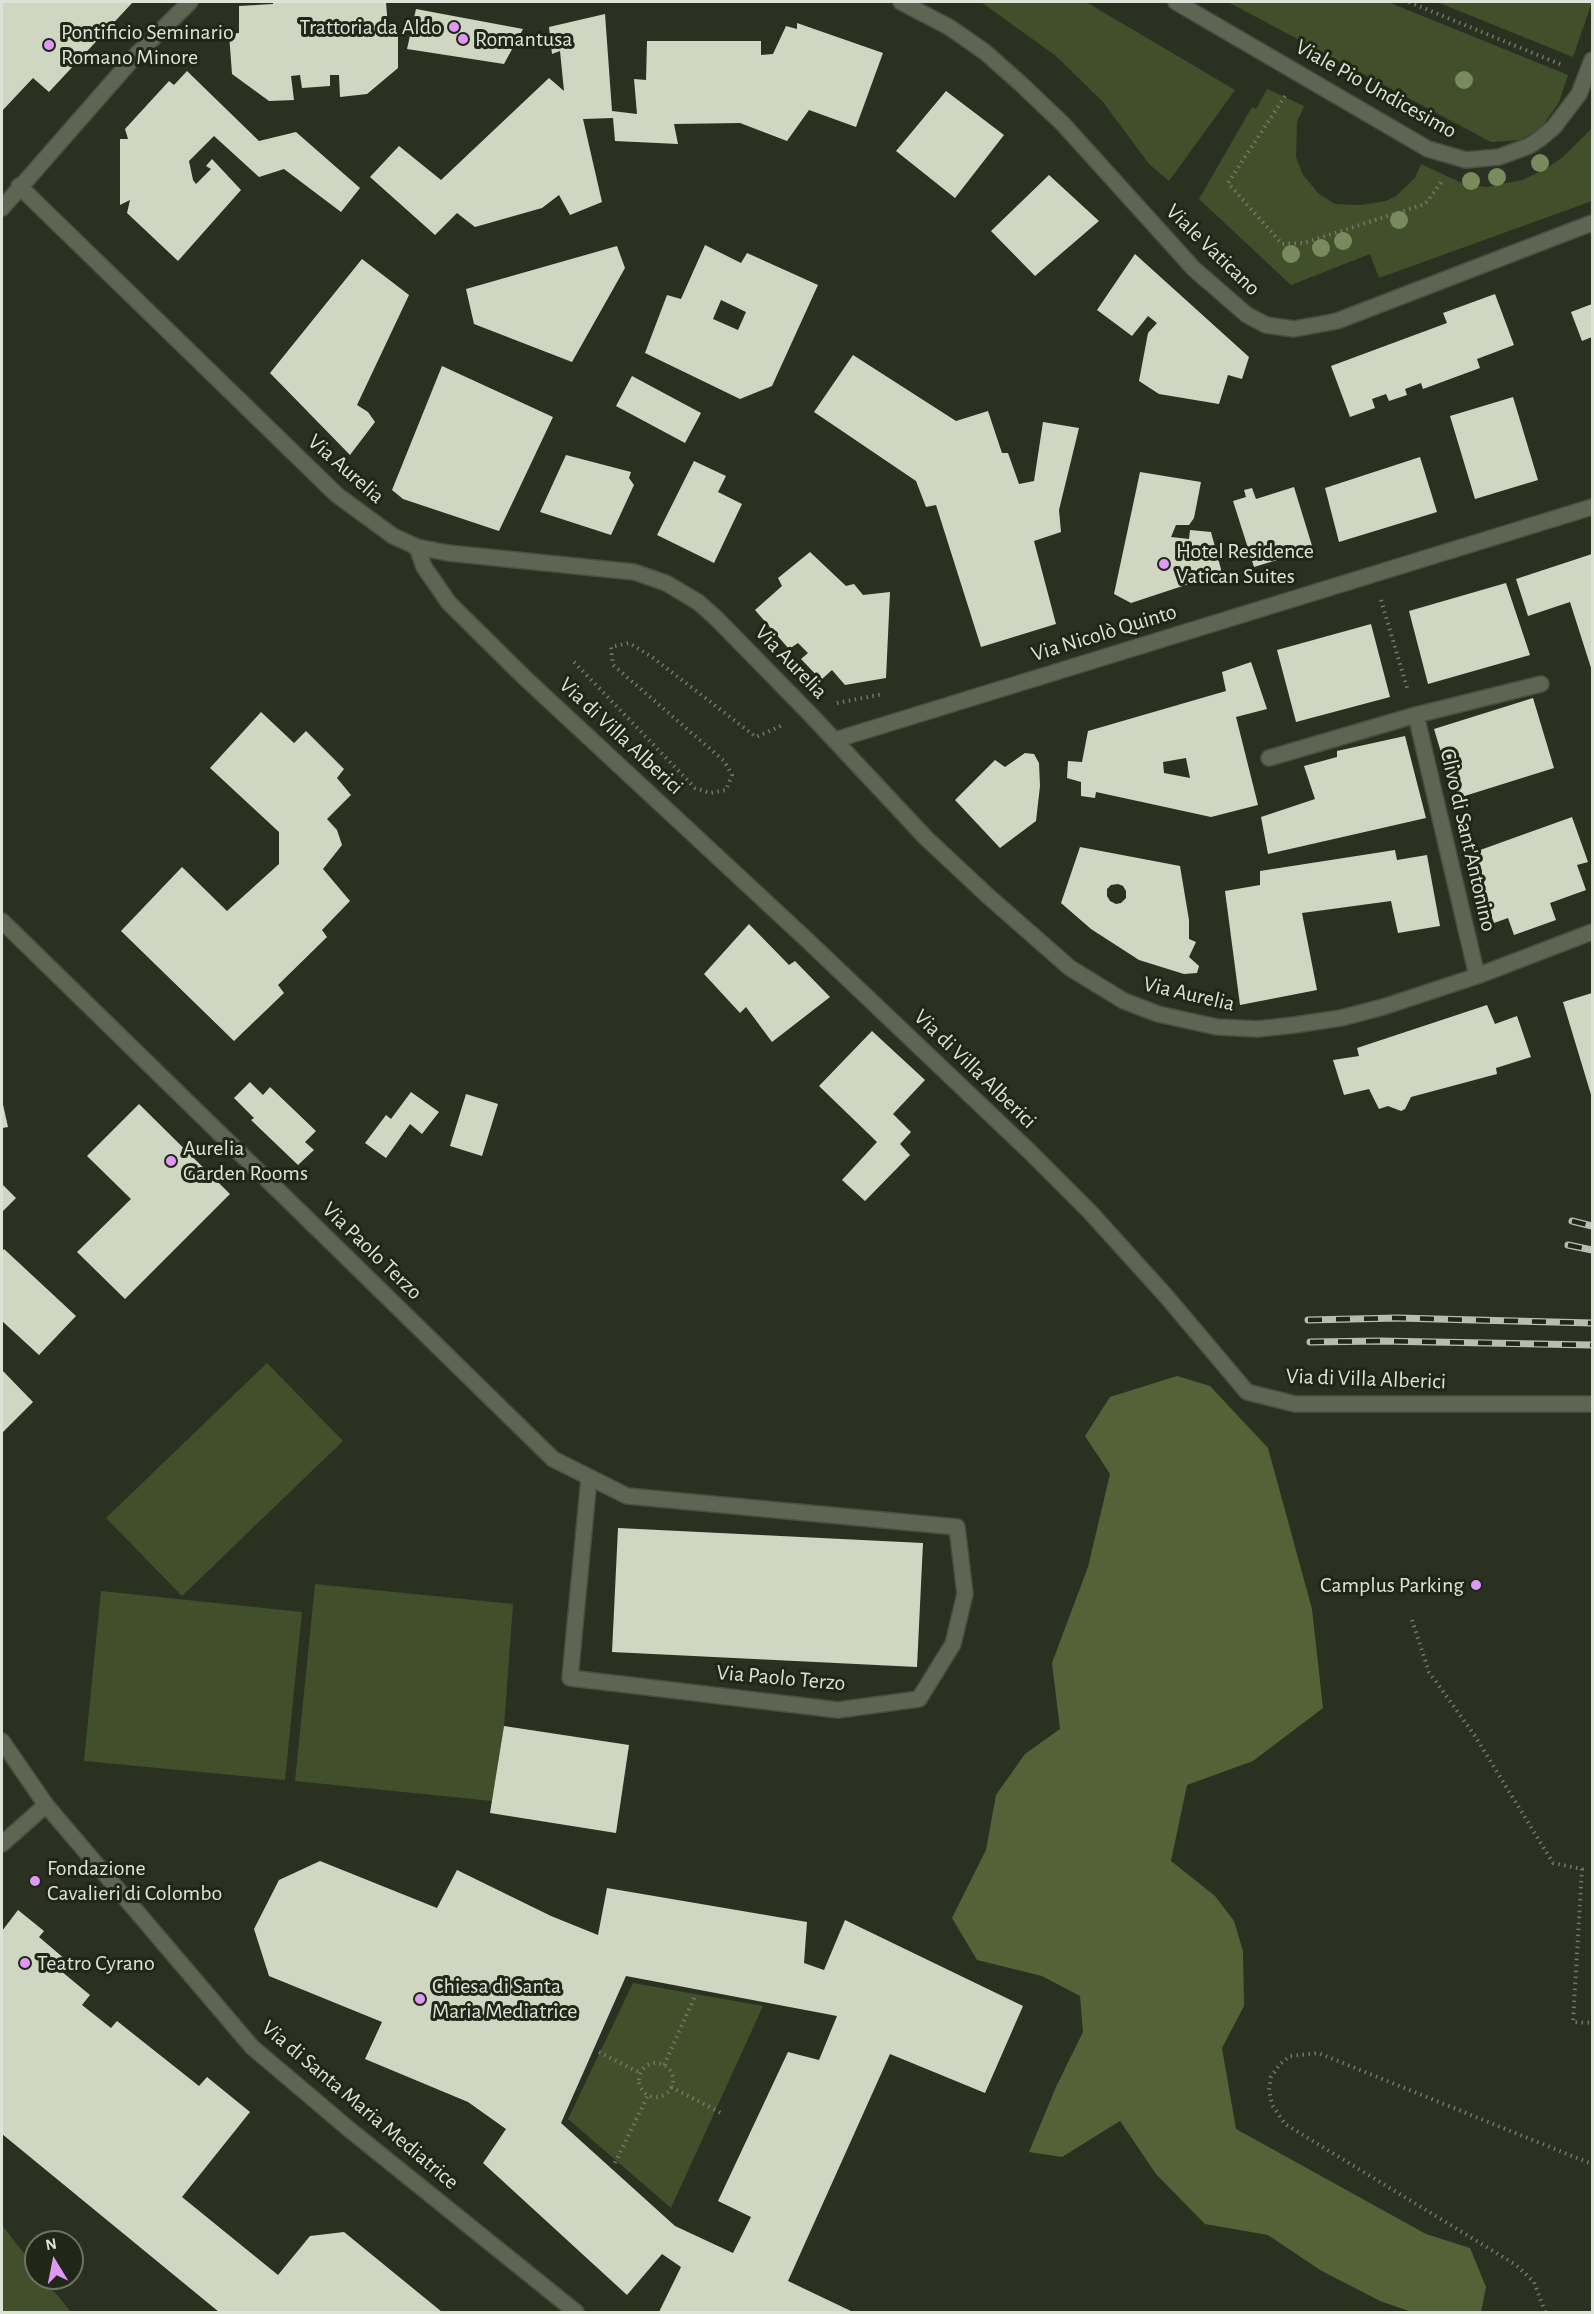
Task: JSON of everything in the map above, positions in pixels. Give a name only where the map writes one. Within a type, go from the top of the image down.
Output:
[{"type":"street","points":[[2,208],[137,54],[190,2]]},
{"type":"street","name":"Viale Vaticano","points":[[901,2],[949,27],[985,52],[1063,124],[1194,269],[1247,315],[1266,325],[1294,329],[1337,321],[1593,223]]},
{"type":"street","name":"Viale Pio Undicesimo","points":[[1176,2],[1428,149],[1455,158],[1474,160],[1499,158],[1529,146],[1554,127],[1567,111],[1579,94],[1593,60]]},
{"type":"street","name":"Via Aurelia","points":[[19,186],[337,495],[375,524],[417,547],[448,553],[620,569],[645,575],[666,582],[698,602],[810,714],[926,838],[1070,968],[1104,991],[1143,1009],[1209,1026],[1258,1029],[1318,1022],[1362,1013],[1477,976],[1593,932]]},
{"type":"street","name":"Via Nicolò Quinto","points":[[835,740],[1593,507]]},
{"type":"street","name":"Via di Villa Alberici","points":[[417,547],[424,567],[449,603],[525,678],[807,940],[1029,1151],[1090,1212],[1166,1296],[1247,1392],[1295,1404],[1593,1404]]},
{"type":"street","points":[[1269,758],[1416,715],[1541,684]]},
{"type":"street","name":"Clivo di Sant'Antonino","points":[[1416,715],[1477,976]]},
{"type":"street","name":"Via Paolo Terzo","points":[[2,921],[553,1459],[627,1496],[957,1527],[965,1594],[953,1644],[919,1700],[838,1710],[570,1678],[589,1478]]},
{"type":"street","name":"Via di Santa Maria Mediatrice","points":[[2,1741],[46,1805],[252,2047],[350,2130],[576,2313]]},
{"type":"street","points":[[2,1844],[46,1805]]},
{"type":"path","points":[[1409,2],[1587,75]]},
{"type":"path","points":[[1299,72],[1228,183],[1282,244],[1304,243],[1425,204],[1446,177],[1455,158]]},
{"type":"path","points":[[1388,623],[1416,715]]},
{"type":"path","points":[[574,662],[695,788],[710,793],[726,790],[732,775],[724,760],[613,665],[611,647],[629,643],[652,657],[756,737],[810,714]]},
{"type":"path","points":[[1412,1620],[1429,1672],[1475,1736],[1553,1863],[1582,1869],[1573,2022],[1593,2023]]},
{"type":"path","points":[[664,2065],[696,1994]]},
{"type":"path","points":[[599,2052],[640,2073]]},
{"type":"path","points":[[1545,2313],[1534,2282],[1516,2265],[1285,2124],[1272,2105],[1269,2090],[1271,2077],[1280,2064],[1290,2056],[1318,2053],[1593,2164]]},
{"type":"path","points":[[650,2063],[664,2065],[672,2074],[671,2086],[662,2096],[648,2095],[639,2086],[640,2073],[650,2063]]},
{"type":"path","points":[[671,2086],[721,2113]]},
{"type":"path","points":[[615,2163],[648,2095]]},
{"type":"green space","points":[[981,2],[1086,2],[1235,90],[1169,181],[1149,164],[1103,102],[1056,56]]},
{"type":"green space","points":[[1228,2],[1388,2],[1568,75],[1559,102],[1542,127],[1520,140],[1491,142]]},
{"type":"green space","points":[[1437,2],[1592,2],[1573,57]]},
{"type":"green space","points":[[1267,89],[1304,106],[1297,122],[1296,157],[1303,175],[1319,194],[1335,204],[1360,205],[1386,201],[1396,196],[1415,178],[1421,164],[1466,185],[1487,187],[1522,180],[1544,170],[1563,157],[1592,128],[1592,201],[1379,278],[1370,254],[1291,285],[1199,199],[1252,107],[1256,109]]},
{"type":"green space","points":[[267,1363],[343,1441],[182,1596],[106,1518]]},
{"type":"green space","points":[[1177,1376],[1210,1386],[1268,1448],[1312,1609],[1323,1708],[1253,1761],[1187,1785],[1171,1861],[1215,1896],[1234,1921],[1243,1951],[1244,2006],[1222,2048],[1236,2129],[1426,2234],[1470,2248],[1486,2287],[1481,2312],[1412,2312],[1380,2301],[1320,2270],[1268,2235],[1205,2224],[1156,2174],[1120,2121],[1062,2157],[1029,2152],[1056,2087],[1083,2032],[1080,1996],[1042,1976],[977,1960],[952,1918],[986,1850],[996,1795],[1025,1754],[1060,1729],[1052,1663],[1088,1567],[1110,1474],[1085,1436],[1110,1397]]},
{"type":"green space","points":[[315,1584],[513,1604],[504,1726],[492,1801],[295,1781]]},
{"type":"green space","points":[[101,1591],[302,1612],[285,1780],[84,1761]]},
{"type":"green space","points":[[633,1983],[763,2006],[671,2208],[568,2119]]},
{"type":"green space","points":[[2,2225],[24,2253],[24,2290],[53,2290],[71,2312],[2,2312]]},
{"type":"building","name":"Pontificio Seminario Romano Minore","points":[[2,2],[133,2],[49,92],[33,78],[2,111]]},
{"type":"building","points":[[273,2],[386,2],[388,28],[398,27],[398,68],[367,94],[340,97],[339,75],[330,75],[330,86],[302,88],[300,75],[291,76],[294,100],[269,101],[232,74],[229,34],[239,33],[239,6],[273,4]]},
{"type":"building","name":"Romantusa","points":[[416,9],[523,29],[504,64],[407,49]]},
{"type":"building","points":[[605,14],[612,111],[637,114],[634,79],[646,80],[647,41],[761,41],[761,55],[773,54],[786,26],[797,29],[797,23],[883,53],[856,127],[809,110],[787,141],[740,123],[674,124],[678,144],[615,141],[613,118],[583,119],[602,202],[570,215],[559,195],[542,208],[475,227],[457,213],[435,235],[370,177],[399,146],[441,180],[549,78],[564,91],[560,51],[552,54],[549,27]]},
{"type":"building","points":[[187,71],[259,141],[296,132],[360,188],[341,212],[284,169],[259,177],[214,136],[189,161],[193,180],[196,184],[211,169],[206,166],[212,159],[241,190],[178,261],[127,213],[130,200],[120,205],[120,139],[128,139],[125,129],[169,81],[174,85]]},
{"type":"building","points":[[946,91],[1004,135],[955,198],[896,151]]},
{"type":"building","points":[[1049,175],[1099,221],[1035,276],[991,231]]},
{"type":"building","points":[[705,245],[741,263],[747,253],[818,285],[772,386],[740,399],[645,353],[667,295],[681,299]],"holes":[[[721,300],[746,312],[738,330],[713,319]]]},
{"type":"building","points":[[617,246],[625,268],[572,362],[474,324],[466,289]]},
{"type":"building","points":[[1135,254],[1249,357],[1242,379],[1228,375],[1219,404],[1159,394],[1139,381],[1148,333],[1157,323],[1148,316],[1132,336],[1097,310]]},
{"type":"building","points":[[362,259],[409,295],[357,405],[368,412],[375,422],[350,455],[270,373]]},
{"type":"building","points":[[1495,294],[1514,345],[1477,359],[1480,368],[1423,389],[1421,383],[1405,389],[1407,395],[1389,401],[1386,394],[1372,399],[1375,408],[1350,417],[1331,366],[1447,323],[1443,313]]},
{"type":"building","points":[[1592,304],[1592,337],[1582,341],[1571,312]]},
{"type":"building","points":[[853,355],[956,421],[988,411],[1002,453],[1008,453],[1019,484],[1034,481],[1043,422],[1079,428],[1059,510],[1061,532],[1034,541],[1056,624],[981,647],[936,505],[926,507],[916,481],[814,412]]},
{"type":"building","points":[[442,366],[553,417],[499,531],[403,499],[392,490]]},
{"type":"building","points":[[632,376],[701,413],[685,443],[616,406]]},
{"type":"building","points":[[1513,397],[1538,480],[1475,499],[1450,416]]},
{"type":"building","points":[[566,455],[631,472],[629,478],[634,485],[611,535],[540,512]]},
{"type":"building","points":[[1420,457],[1437,512],[1339,542],[1325,488]]},
{"type":"building","points":[[694,461],[726,476],[718,492],[742,504],[714,563],[657,535]]},
{"type":"building","points":[[1140,472],[1201,482],[1194,518],[1189,525],[1176,525],[1171,537],[1189,539],[1190,530],[1211,532],[1222,573],[1131,603],[1114,594]]},
{"type":"building","points":[[1294,487],[1313,549],[1254,567],[1233,501],[1246,497],[1244,490],[1252,488],[1256,499]]},
{"type":"building","points":[[810,552],[846,586],[854,584],[863,595],[890,592],[886,678],[845,685],[832,670],[821,680],[801,659],[808,653],[798,643],[789,649],[755,610],[782,586],[778,578]]},
{"type":"building","points":[[1592,554],[1592,671],[1570,602],[1528,616],[1516,579]]},
{"type":"building","points":[[1506,583],[1530,655],[1428,684],[1409,611]]},
{"type":"building","points":[[1371,624],[1390,697],[1296,722],[1277,650]]},
{"type":"building","points":[[1251,662],[1267,709],[1236,717],[1258,805],[1211,817],[1096,792],[1095,798],[1081,796],[1081,782],[1067,778],[1068,761],[1082,762],[1088,731],[1226,691],[1222,672]],"holes":[[[1186,758],[1190,778],[1164,773],[1163,762]]]},
{"type":"building","points":[[1533,698],[1554,768],[1455,799],[1434,729]]},
{"type":"building","points":[[261,712],[294,743],[306,731],[344,769],[337,778],[351,795],[327,819],[337,830],[342,845],[323,869],[350,901],[322,930],[327,937],[278,985],[284,993],[234,1041],[121,931],[182,867],[227,911],[279,864],[279,832],[210,768]]},
{"type":"building","points":[[1405,736],[1426,818],[1268,854],[1261,817],[1315,799],[1304,766],[1337,757],[1337,751]]},
{"type":"building","points":[[1025,753],[1034,754],[1039,763],[1040,786],[1036,821],[1000,848],[955,800],[995,760],[1005,767]]},
{"type":"building","points":[[1572,817],[1588,862],[1577,865],[1586,890],[1550,903],[1556,920],[1514,935],[1508,918],[1494,923],[1469,854]]},
{"type":"building","points":[[1080,847],[1180,866],[1189,920],[1189,939],[1196,942],[1189,957],[1199,966],[1197,973],[1184,974],[1139,960],[1091,929],[1061,903]],"holes":[[[1111,885],[1123,886],[1126,898],[1116,904],[1110,901],[1107,889]]]},
{"type":"building","points":[[1395,850],[1397,860],[1427,855],[1440,926],[1398,933],[1391,901],[1302,913],[1317,990],[1240,1005],[1225,891],[1260,885],[1260,871]]},
{"type":"building","points":[[749,924],[789,965],[795,961],[830,997],[772,1042],[746,1007],[740,1013],[704,974]]},
{"type":"building","points":[[1592,993],[1592,1098],[1563,1002]]},
{"type":"building","points":[[1487,1005],[1495,1024],[1517,1016],[1531,1057],[1496,1068],[1497,1074],[1411,1097],[1405,1109],[1401,1111],[1388,1106],[1379,1109],[1369,1089],[1344,1095],[1333,1060],[1359,1056],[1357,1048]]},
{"type":"building","points":[[872,1031],[925,1080],[893,1114],[911,1132],[900,1144],[910,1155],[865,1201],[842,1180],[877,1142],[819,1086]]},
{"type":"building","points":[[250,1082],[263,1095],[270,1087],[316,1131],[305,1142],[314,1150],[298,1165],[251,1120],[254,1118],[234,1098]]},
{"type":"building","points":[[411,1092],[439,1112],[422,1134],[410,1124],[386,1158],[365,1143],[386,1115],[391,1119]]},
{"type":"building","points":[[466,1094],[498,1104],[482,1156],[450,1146]]},
{"type":"building","points":[[2,1100],[8,1127],[2,1128]]},
{"type":"building","points":[[139,1104],[230,1194],[125,1299],[77,1252],[131,1199],[87,1156]]},
{"type":"building","points":[[2,1184],[16,1198],[2,1212]]},
{"type":"building","points":[[4,1249],[76,1316],[39,1355],[2,1321],[2,1252]]},
{"type":"building","points":[[2,1370],[33,1402],[2,1433]]},
{"type":"building","points":[[618,1528],[923,1543],[917,1667],[612,1652]]},
{"type":"building","points":[[504,1726],[629,1745],[616,1833],[490,1813]]},
{"type":"building","points":[[320,1861],[437,1908],[457,1870],[551,1916],[598,1935],[607,1888],[807,1922],[804,1963],[824,1970],[845,1920],[1023,2006],[985,2093],[890,2054],[788,2281],[853,2312],[659,2312],[681,2267],[662,2254],[627,2295],[483,2163],[506,2129],[468,2102],[365,2059],[382,2022],[269,1976],[254,1929],[279,1880]],"holes":[[[626,1976],[837,2016],[819,2060],[788,2052],[718,2201],[751,2217],[733,2253],[675,2226],[561,2123]]]},
{"type":"building","points":[[18,1910],[44,1931],[39,1937],[66,1960],[61,1971],[90,1995],[82,2005],[111,2028],[117,2021],[199,2086],[207,2077],[250,2112],[182,2197],[278,2275],[310,2236],[344,2232],[442,2312],[219,2312],[2,2134],[2,1931]]},
{"type":"railway","points":[[1572,1221],[1592,1226]]},
{"type":"railway","points":[[1568,1245],[1592,1250]]},
{"type":"railway","points":[[1308,1320],[1397,1318],[1592,1323]]},
{"type":"railway","points":[[1310,1342],[1592,1345]]},
{"type":"place","name":"Trattoria da Aldo","points":[[454,27]]},
{"type":"place","name":"Romantusa","points":[[463,39]]},
{"type":"place","name":"Pontificio Seminario Romano Minore","points":[[49,45]]},
{"type":"place","name":"Hotel Residence Vatican Suites","points":[[1164,564]]},
{"type":"place","name":"Aurelia Garden Rooms","points":[[171,1161]]},
{"type":"place","name":"Camplus Parking","points":[[1476,1585]]},
{"type":"place","name":"Fondazione Cavalieri di Colombo","points":[[35,1881]]},
{"type":"place","name":"Teatro Cyrano","points":[[25,1963]]},
{"type":"place","name":"Chiesa di Santa Maria Mediatrice","points":[[420,1999]]}]
